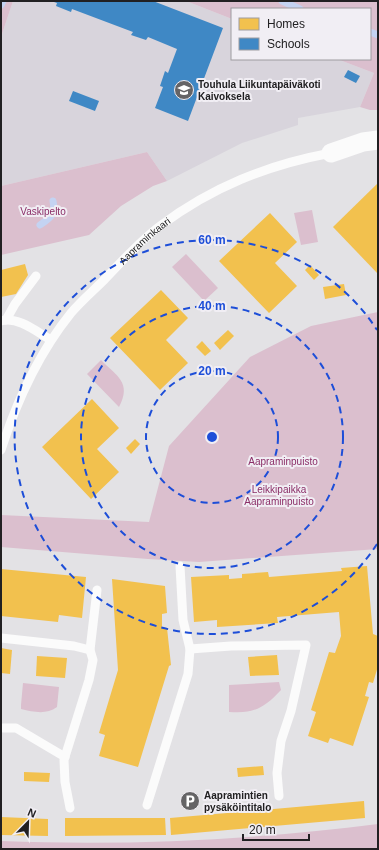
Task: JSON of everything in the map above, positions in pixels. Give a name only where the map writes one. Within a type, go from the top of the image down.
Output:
[{"type":"street","name":"Aapraminkaari","points":[[331,153],[363,142],[378,140]]},
{"type":"lane","name":"Aapraminkaari","points":[[1,450],[10,423],[29,378],[51,340],[72,312],[121,262],[159,227],[197,202],[233,182],[266,169],[293,161],[331,153]]},
{"type":"lane","points":[[36,276],[3,320],[22,323],[51,340]]},
{"type":"lane","points":[[147,804],[188,674],[190,649],[183,620],[180,566]]},
{"type":"lane","points":[[70,808],[65,782],[65,756],[89,680],[93,660],[90,650],[97,590]]},
{"type":"lane","points":[[1,638],[74,646],[90,650]]},
{"type":"lane","points":[[190,649],[231,646],[306,645],[281,741],[278,774],[279,796]]},
{"type":"lane","points":[[2,728],[16,728],[65,756]]},
{"type":"shaded area","name":"Touhula Liikuntapäiväkoti Kaivoksela","points":[[13,1],[186,1],[231,19],[231,60],[340,60],[374,73],[360,107],[298,118],[298,125],[242,143],[167,181],[147,152],[1,186],[1,37]]},
{"type":"green space","points":[[1,1],[13,1],[1,37]]},
{"type":"green space","points":[[186,1],[378,1],[378,110],[370,110],[360,107],[374,73],[340,60],[371,60],[371,8],[231,8],[231,19]]},
{"type":"green space","name":"Vaskipelto","points":[[147,152],[167,181],[153,186],[121,206],[89,235],[1,255],[1,186]]},
{"type":"green space","points":[[312,210],[318,242],[301,245],[294,213]]},
{"type":"green space","points":[[186,254],[218,288],[204,301],[172,267]]},
{"type":"green space","name":"Aapraminpuisto","points":[[378,312],[378,549],[199,562],[1,547],[1,515],[149,522],[169,446],[250,357],[311,326]]},
{"type":"green space","points":[[101,360],[121,380],[124,392],[123,399],[119,407],[87,374]]},
{"type":"green space","points":[[279,682],[281,690],[264,705],[252,711],[229,712],[229,685]]},
{"type":"green space","points":[[23,683],[59,687],[57,707],[53,710],[44,712],[21,709]]},
{"type":"green space","points":[[378,824],[378,849],[1,848],[1,841],[95,843],[237,838],[331,830]]},
{"type":"building: Homes","points":[[378,183],[378,274],[333,227]]},
{"type":"building: Homes","points":[[270,213],[297,242],[275,263],[297,286],[269,313],[219,261]]},
{"type":"building: Homes","points":[[25,264],[28,275],[16,294],[1,297],[1,270]]},
{"type":"building: Homes","points":[[310,265],[319,275],[314,280],[305,270]]},
{"type":"building: Homes","points":[[344,284],[346,295],[325,299],[323,287]]},
{"type":"building: Homes","points":[[161,290],[188,318],[166,340],[188,363],[160,390],[110,338]]},
{"type":"building: Homes","points":[[228,330],[234,336],[220,350],[214,343]]},
{"type":"building: Homes","points":[[202,341],[211,351],[205,356],[196,347]]},
{"type":"building: Homes","points":[[92,399],[119,428],[97,449],[119,472],[91,499],[42,447]]},
{"type":"building: Homes","points":[[135,439],[140,444],[131,454],[126,448]]},
{"type":"building: Homes","points":[[367,566],[373,634],[378,636],[378,666],[373,683],[369,682],[365,696],[369,697],[353,746],[330,738],[328,743],[308,736],[316,712],[311,710],[329,652],[335,653],[341,636],[339,612],[277,617],[278,623],[217,627],[217,620],[194,622],[191,577],[229,575],[229,579],[242,578],[242,574],[268,572],[269,577],[342,571],[341,568]]},
{"type":"building: Homes","points":[[1,569],[86,577],[82,618],[59,615],[58,622],[1,616]]},
{"type":"building: Homes","points":[[112,579],[165,586],[167,613],[162,614],[162,628],[167,628],[171,665],[169,666],[138,767],[99,756],[105,735],[99,733],[118,670]]},
{"type":"building: Homes","points":[[1,648],[12,650],[10,674],[1,673]]},
{"type":"building: Homes","points":[[277,655],[279,675],[250,676],[248,657]]},
{"type":"building: Homes","points":[[37,656],[67,658],[65,678],[36,676]]},
{"type":"building: Homes","points":[[263,766],[264,775],[238,777],[237,768]]},
{"type":"building: Homes","points":[[24,772],[50,773],[49,782],[24,781]]},
{"type":"building: Homes","points":[[364,801],[365,818],[171,835],[170,818]]},
{"type":"building: Homes","points":[[1,817],[48,819],[48,836],[1,835]]},
{"type":"building: Homes","points":[[65,818],[165,818],[166,835],[65,836]]},
{"type":"building: Schools","points":[[51,1],[153,1],[223,28],[188,121],[155,108],[163,87],[160,86],[165,71],[168,73],[177,49],[148,37],[146,40],[131,35],[133,32],[72,9],[71,12],[56,6],[57,3]]},
{"type":"building: Schools","points":[[348,70],[360,76],[356,83],[344,77]]},
{"type":"building: Schools","points":[[73,91],[99,101],[95,111],[69,101]]},
{"type":"waterway","points":[[1,5],[3,1]]},
{"type":"waterway","points":[[282,1],[298,8]]},
{"type":"waterway","points":[[371,32],[378,35]]},
{"type":"waterway","points":[[40,225],[53,213],[53,201]]},
{"type":"place","name":"Touhula Liikuntapäiväkoti Kaivoksela","points":[[184,90]]},
{"type":"place","name":"Aapramintien pysäköintitalo","points":[[190,801]]},
{"type":"park label","name":"Leikkipaikka Aapraminpuisto","points":[[279,494]]}]
